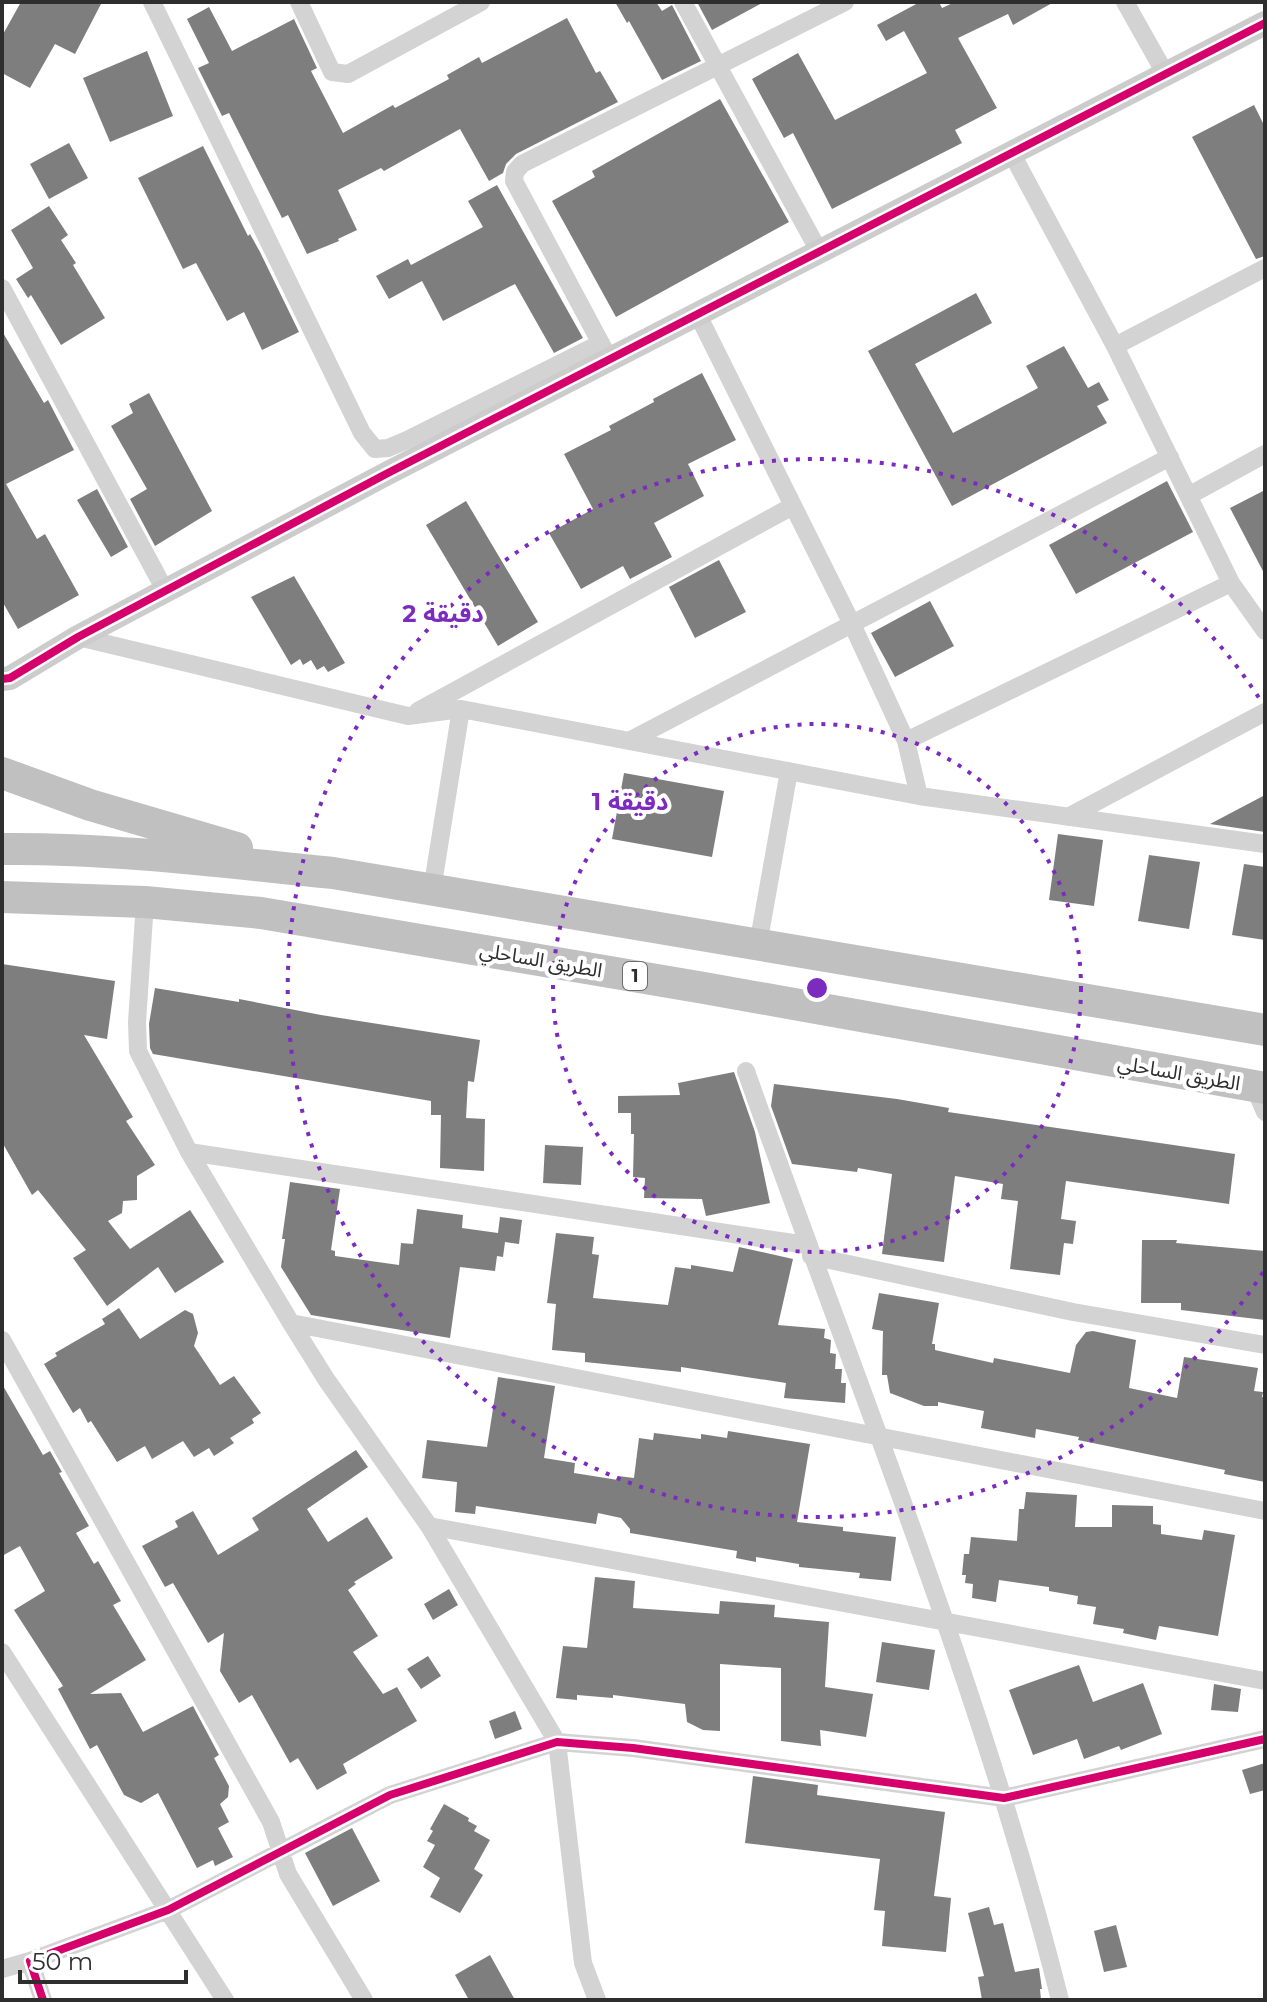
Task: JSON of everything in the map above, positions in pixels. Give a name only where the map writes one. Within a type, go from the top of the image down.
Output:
[{"type":"highway","points":[[2,773],[90,805],[333,873]]},
{"type":"highway","points":[[2,849],[180,857],[333,873],[1265,1030]]},
{"type":"highway","name":"الطريق الساحلي","points":[[2,897],[145,902],[261,913],[704,988],[1261,1096]]},
{"type":"street","points":[[152,2],[362,433],[375,449],[388,448],[698,315],[1265,23]]},
{"type":"street","points":[[299,2],[332,72],[337,75],[348,74],[481,2]]},
{"type":"street","points":[[683,2],[820,253]]},
{"type":"street","points":[[606,352],[514,181],[515,172],[522,164],[845,2]]},
{"type":"street","points":[[1125,2],[1165,73]]},
{"type":"street","points":[[1012,154],[1115,346],[1231,583],[1265,631]]},
{"type":"street","points":[[1115,346],[1265,268]]},
{"type":"street","points":[[2,288],[166,592]]},
{"type":"street","points":[[698,315],[791,507],[852,624],[906,741],[919,796]]},
{"type":"street","points":[[5,674],[166,592],[606,352]]},
{"type":"street","points":[[1190,495],[1265,454]]},
{"type":"street","points":[[629,741],[1170,457]]},
{"type":"street","points":[[408,716],[791,507]]},
{"type":"street","points":[[906,741],[1231,583]]},
{"type":"street","points":[[78,637],[408,716],[461,709],[919,796],[1265,844]]},
{"type":"street","points":[[432,890],[461,709]]},
{"type":"street","points":[[1068,817],[1265,712]]},
{"type":"street","points":[[758,945],[789,771]]},
{"type":"street","points":[[145,902],[138,1051],[189,1152],[291,1323],[326,1379],[429,1526],[557,1742],[583,1963],[597,2000]]},
{"type":"street","points":[[746,1071],[947,1623],[1035,1900],[1060,2000]]},
{"type":"street","points":[[189,1152],[809,1250],[1073,1312],[1265,1345]]},
{"type":"street","points":[[291,1323],[1265,1511]]},
{"type":"street","points":[[2,1340],[271,1822],[288,1874],[364,2000]]},
{"type":"street","points":[[429,1526],[1265,1681]]},
{"type":"street","points":[[2,1652],[225,2000]]},
{"type":"street","points":[[2,1969],[168,1910],[390,1795],[557,1742],[633,1748],[1004,1798],[1265,1739]]},
{"type":"street","points":[[30,1961],[43,2000]]},
{"type":"building","points":[[21,2],[102,2],[75,54],[55,44],[30,88],[2,73],[2,36]]},
{"type":"building","points":[[615,2],[656,2],[662,11],[672,5],[701,61],[662,80]]},
{"type":"building","points":[[697,2],[764,2],[712,30]]},
{"type":"building","points":[[920,2],[939,2],[942,8],[955,2],[1054,2],[1013,25],[1008,14],[958,38],[997,108],[955,130],[962,143],[832,209],[793,133],[784,138],[752,79],[798,53],[835,120],[927,73],[904,31],[886,41],[877,25]]},
{"type":"building","points":[[209,7],[232,51],[294,19],[317,68],[311,71],[343,133],[449,79],[447,75],[479,57],[482,63],[567,18],[596,73],[600,71],[618,102],[516,154],[506,164],[503,173],[489,181],[460,129],[384,171],[381,168],[338,190],[357,230],[307,254],[288,215],[282,218],[229,113],[222,116],[198,68],[209,63],[187,19]]},
{"type":"building","points":[[147,51],[173,116],[110,142],[83,78]]},
{"type":"building","points":[[720,99],[789,222],[616,317],[552,201],[595,177],[592,171]]},
{"type":"building","points":[[1254,105],[1265,127],[1265,256],[1256,259],[1192,137]]},
{"type":"building","points":[[69,143],[88,178],[49,199],[30,164]]},
{"type":"building","points":[[203,146],[299,332],[262,350],[244,312],[227,321],[196,263],[183,269],[138,178]]},
{"type":"building","points":[[497,185],[583,338],[554,353],[515,284],[443,321],[422,281],[389,299],[376,276],[408,259],[411,265],[483,227],[468,201]]},
{"type":"building","points":[[49,206],[68,235],[61,240],[76,263],[73,265],[105,318],[61,345],[31,295],[28,298],[16,279],[33,268],[11,230]]},
{"type":"building","points":[[976,293],[992,323],[915,364],[953,433],[1038,388],[1026,366],[1064,346],[1088,388],[1099,382],[1109,400],[1097,406],[1107,423],[952,506],[868,351]]},
{"type":"building","points":[[2,331],[44,403],[48,400],[74,450],[6,484],[37,539],[45,534],[79,595],[18,629],[2,601]]},
{"type":"building","points":[[702,373],[736,440],[688,464],[704,496],[654,523],[672,557],[630,579],[623,566],[581,589],[549,533],[593,509],[564,454],[611,430],[609,426]]},
{"type":"building","points":[[149,393],[212,511],[155,546],[130,499],[147,489],[111,426],[133,413],[129,404]]},
{"type":"building","points":[[1167,481],[1193,532],[1076,594],[1049,545]]},
{"type":"building","points":[[97,489],[128,547],[111,557],[77,500]]},
{"type":"building","points":[[1265,490],[1265,575],[1230,508]]},
{"type":"building","points":[[466,501],[538,622],[498,646],[426,525]]},
{"type":"building","points":[[719,560],[746,612],[695,638],[669,587]]},
{"type":"building","points":[[294,576],[345,663],[328,672],[324,666],[317,670],[311,660],[303,665],[300,659],[291,665],[251,597]]},
{"type":"building","points":[[930,601],[954,646],[895,677],[871,633]]},
{"type":"building","points":[[624,773],[724,791],[712,857],[612,839]]},
{"type":"building","points":[[1265,795],[1265,832],[1210,824]]},
{"type":"building","points":[[1058,834],[1103,840],[1094,906],[1049,900]]},
{"type":"building","points":[[1149,855],[1200,862],[1189,929],[1138,921]]},
{"type":"building","points":[[1244,864],[1265,867],[1265,940],[1232,935]]},
{"type":"building","points":[[2,964],[115,981],[107,1039],[84,1035],[133,1117],[126,1121],[155,1165],[137,1176],[137,1200],[123,1201],[122,1213],[108,1221],[130,1249],[190,1210],[224,1262],[175,1293],[158,1267],[107,1306],[73,1258],[86,1250],[38,1190],[32,1195],[2,1142]]},
{"type":"building","points":[[155,988],[239,1002],[239,999],[480,1040],[474,1082],[468,1081],[466,1118],[485,1119],[484,1171],[440,1168],[441,1115],[431,1115],[431,1101],[153,1054],[149,1024]]},
{"type":"building","points":[[734,1072],[755,1132],[770,1203],[706,1216],[702,1199],[644,1198],[645,1178],[633,1177],[631,1113],[618,1113],[618,1096],[680,1095],[678,1083]]},
{"type":"building","points":[[774,1084],[897,1099],[949,1108],[948,1112],[1235,1154],[1229,1204],[1066,1181],[1061,1219],[1076,1221],[1073,1244],[1064,1243],[1060,1275],[1010,1269],[1018,1201],[1001,1199],[1003,1184],[955,1176],[944,1262],[882,1254],[892,1174],[858,1168],[857,1172],[792,1164],[771,1106]]},
{"type":"building","points":[[545,1145],[583,1147],[581,1185],[543,1183]]},
{"type":"building","points":[[290,1182],[340,1189],[331,1250],[335,1251],[335,1256],[399,1265],[401,1243],[413,1244],[417,1209],[463,1215],[462,1228],[498,1233],[500,1217],[522,1220],[519,1244],[505,1242],[503,1257],[497,1256],[495,1271],[460,1267],[450,1338],[311,1315],[281,1267]]},
{"type":"building","points":[[556,1233],[594,1237],[592,1254],[599,1255],[593,1298],[668,1305],[675,1267],[691,1269],[691,1265],[733,1272],[739,1247],[793,1259],[778,1325],[825,1329],[824,1338],[831,1340],[830,1353],[836,1354],[835,1369],[842,1369],[841,1383],[846,1383],[845,1403],[784,1398],[786,1383],[681,1367],[681,1372],[585,1362],[585,1353],[552,1350],[556,1304],[547,1303]]},
{"type":"building","points":[[1142,1240],[1177,1240],[1176,1243],[1265,1251],[1265,1320],[1181,1310],[1181,1303],[1141,1303]]},
{"type":"building","points":[[879,1293],[939,1303],[932,1344],[935,1344],[935,1350],[993,1363],[994,1358],[1070,1373],[1076,1345],[1086,1332],[1093,1331],[1136,1340],[1129,1388],[1177,1398],[1184,1357],[1258,1368],[1254,1391],[1263,1392],[1262,1397],[1265,1397],[1265,1482],[1224,1474],[1225,1470],[1078,1440],[1079,1437],[1036,1429],[1035,1438],[981,1428],[984,1411],[938,1402],[938,1406],[924,1406],[890,1393],[887,1375],[882,1375],[883,1331],[872,1329]]},
{"type":"building","points":[[119,1308],[140,1339],[185,1310],[193,1314],[198,1333],[194,1346],[220,1385],[234,1376],[261,1413],[252,1419],[254,1423],[230,1438],[234,1443],[214,1456],[209,1448],[194,1457],[183,1441],[152,1459],[145,1446],[117,1462],[80,1408],[73,1413],[44,1364],[57,1356],[55,1353],[105,1324],[102,1319]]},
{"type":"building","points":[[498,1377],[555,1386],[544,1458],[575,1463],[574,1473],[618,1480],[618,1476],[634,1478],[639,1438],[653,1440],[654,1433],[701,1439],[701,1434],[727,1438],[728,1431],[810,1444],[797,1522],[896,1537],[891,1581],[859,1578],[860,1573],[799,1567],[799,1564],[756,1557],[756,1562],[736,1558],[737,1551],[630,1533],[621,1518],[598,1513],[596,1524],[476,1506],[475,1514],[455,1512],[457,1482],[422,1478],[427,1440],[487,1447]]},
{"type":"building","points":[[2,1384],[43,1455],[50,1451],[62,1472],[59,1473],[89,1526],[76,1533],[94,1564],[98,1561],[121,1601],[113,1605],[146,1660],[90,1694],[121,1693],[143,1732],[193,1706],[219,1755],[214,1758],[229,1786],[228,1797],[220,1804],[229,1822],[218,1828],[233,1857],[215,1866],[213,1860],[197,1868],[158,1793],[141,1803],[124,1795],[97,1745],[90,1749],[58,1689],[63,1686],[14,1610],[45,1591],[20,1546],[2,1556]]},
{"type":"building","points":[[356,1450],[368,1467],[307,1509],[328,1542],[367,1517],[393,1558],[354,1582],[356,1584],[348,1590],[378,1636],[353,1652],[383,1694],[397,1687],[417,1721],[343,1764],[347,1773],[317,1790],[298,1758],[290,1763],[252,1695],[239,1703],[220,1671],[224,1633],[208,1643],[173,1583],[165,1587],[142,1546],[178,1527],[175,1521],[193,1511],[218,1555],[259,1530],[252,1518]]},
{"type":"building","points":[[1026,1492],[1077,1495],[1075,1527],[1112,1527],[1112,1505],[1153,1506],[1153,1524],[1161,1525],[1161,1534],[1202,1540],[1204,1530],[1235,1535],[1218,1636],[1159,1626],[1156,1640],[1123,1633],[1124,1629],[1093,1624],[1096,1607],[1077,1604],[1078,1596],[1049,1591],[1049,1587],[999,1580],[996,1602],[972,1598],[973,1584],[965,1583],[966,1575],[962,1575],[964,1554],[969,1554],[971,1537],[1017,1541],[1019,1509],[1024,1509]]},
{"type":"building","points":[[595,1577],[635,1581],[633,1608],[719,1614],[720,1601],[775,1605],[774,1617],[829,1622],[825,1687],[873,1694],[866,1737],[820,1730],[821,1746],[781,1741],[781,1668],[720,1664],[720,1731],[703,1730],[687,1722],[685,1704],[613,1695],[613,1698],[577,1695],[577,1700],[556,1698],[563,1646],[587,1648]]},
{"type":"building","points":[[449,1589],[458,1605],[433,1620],[424,1604]]},
{"type":"building","points":[[882,1642],[935,1650],[929,1690],[876,1682]]},
{"type":"building","points":[[428,1656],[441,1676],[421,1689],[407,1669]]},
{"type":"building","points":[[1079,1665],[1093,1702],[1143,1683],[1162,1734],[1121,1750],[1119,1746],[1084,1759],[1077,1739],[1033,1755],[1009,1690]]},
{"type":"building","points":[[1214,1684],[1241,1689],[1238,1712],[1211,1710]]},
{"type":"building","points":[[515,1711],[522,1729],[495,1739],[489,1721]]},
{"type":"building","points":[[1265,1763],[1265,1790],[1250,1794],[1242,1770]]},
{"type":"building","points":[[753,1776],[818,1785],[817,1795],[945,1812],[934,1896],[951,1898],[946,1952],[882,1946],[885,1911],[874,1910],[880,1859],[745,1843]]},
{"type":"building","points":[[444,1804],[469,1818],[468,1821],[477,1826],[474,1831],[490,1840],[474,1869],[483,1875],[460,1913],[430,1897],[440,1878],[423,1867],[435,1845],[427,1841],[433,1831],[430,1829]]},
{"type":"building","points":[[352,1828],[380,1881],[333,1906],[305,1853]]},
{"type":"building","points":[[989,1907],[994,1925],[1003,1923],[1015,1972],[1039,1968],[1041,2000],[982,2000],[978,1977],[984,1976],[968,1913]]},
{"type":"building","points":[[1116,1925],[1127,1967],[1104,1972],[1094,1931]]},
{"type":"building","points":[[490,1955],[515,2000],[469,2000],[455,1975]]},
{"type":"cycle path","points":[[2,679],[10,678],[78,637],[386,474],[1265,23]]},
{"type":"cycle path","points":[[43,2000],[30,1961],[168,1910],[390,1795],[557,1742],[633,1748],[1004,1798],[1265,1739]]}]
